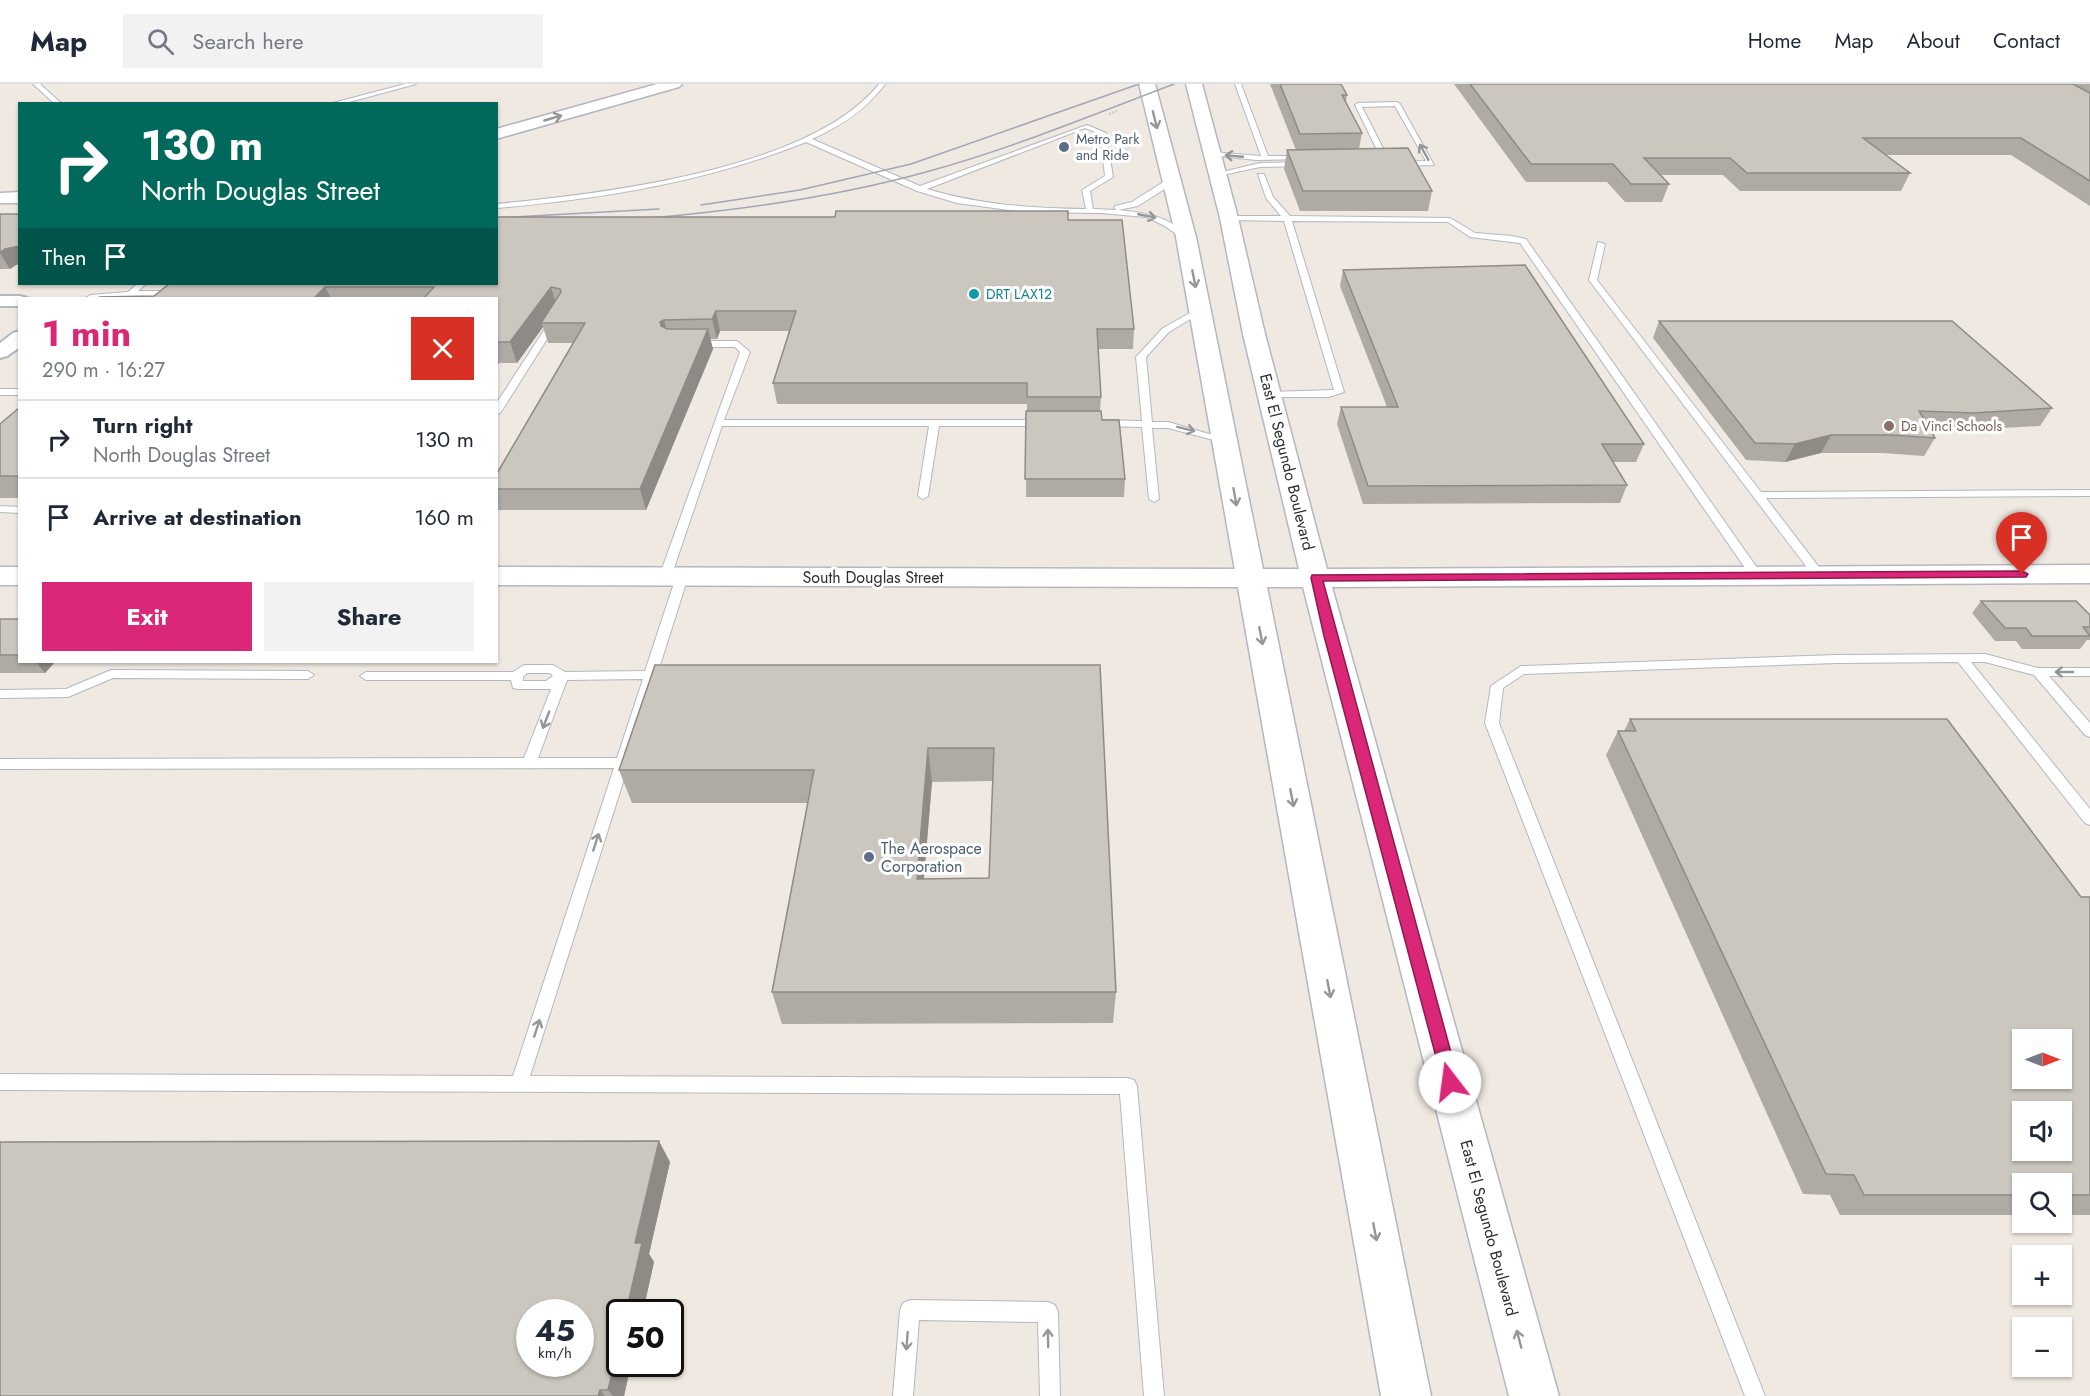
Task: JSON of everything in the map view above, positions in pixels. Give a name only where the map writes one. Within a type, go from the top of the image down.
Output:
[{"type":"main road","points":[[498,117],[628,84]]},
{"type":"main road","points":[[498,133],[674,84]]},
{"type":"main road","points":[[1147,84],[1186,237],[1406,1396]]},
{"type":"main road","name":"East El Segundo Boulevard","points":[[1194,84],[1229,218],[1330,636],[1534,1396]]},
{"type":"main road","points":[[0,198],[18,197]]},
{"type":"main road","points":[[0,211],[18,211]]},
{"type":"main road","name":"South Douglas Street","points":[[498,576],[1317,578],[2090,574]]},
{"type":"main road","points":[[0,576],[18,576]]},
{"type":"street","points":[[0,301],[18,301]]},
{"type":"street","points":[[0,352],[12,338]]},
{"type":"lane","points":[[36,84],[58,102]]},
{"type":"lane","points":[[340,102],[413,84]]},
{"type":"lane","points":[[498,206],[556,201],[660,185],[743,163],[807,140],[856,112],[875,95],[882,84]]},
{"type":"lane","points":[[1238,84],[1266,158]]},
{"type":"lane","points":[[1360,157],[1383,156],[1358,105],[1397,104],[1431,164],[1374,164]]},
{"type":"lane","points":[[920,189],[1085,126],[1102,133],[1109,177],[1086,190],[1090,212]]},
{"type":"lane","points":[[807,140],[920,189],[960,201],[994,207],[1053,212],[1101,211],[1135,204],[1171,181]]},
{"type":"lane","points":[[1212,154],[1266,158],[1312,157]]},
{"type":"lane","points":[[1218,174],[1260,165],[1305,164]]},
{"type":"lane","points":[[1262,176],[1270,198],[1287,218],[1339,392],[1270,395]]},
{"type":"lane","points":[[1101,211],[1155,217],[1186,237]]},
{"type":"lane","points":[[1229,218],[1450,220],[1473,236],[1512,238],[1523,241],[1756,575]]},
{"type":"lane","points":[[1601,244],[1593,279],[1819,575]]},
{"type":"lane","points":[[130,294],[141,285]]},
{"type":"lane","points":[[100,297],[130,294],[186,294]]},
{"type":"lane","points":[[498,409],[561,311]]},
{"type":"lane","points":[[1154,499],[1141,357],[1166,330],[1200,311]]},
{"type":"lane","points":[[519,1083],[650,675],[674,577],[718,423],[746,352],[737,344],[683,344]]},
{"type":"lane","points":[[0,392],[18,392]]},
{"type":"lane","points":[[718,423],[1052,423]]},
{"type":"lane","points":[[923,496],[934,423]]},
{"type":"lane","points":[[1087,423],[1146,423],[1176,427],[1225,440]]},
{"type":"lane","points":[[1757,495],[2090,493]]},
{"type":"lane","points":[[0,509],[18,510]]},
{"type":"lane","points":[[1961,658],[2090,819]]},
{"type":"lane","points":[[1755,1396],[1492,723],[1497,686],[1521,670],[1837,659],[1985,658],[2038,672],[2090,672]]},
{"type":"lane","points":[[2038,672],[2090,732]]},
{"type":"lane","points":[[0,694],[68,693],[111,674],[308,675]]},
{"type":"lane","points":[[366,676],[516,676],[518,685],[549,685],[562,676],[650,675]]},
{"type":"lane","points":[[529,763],[562,676]]},
{"type":"lane","points":[[0,764],[622,763]]},
{"type":"lane","points":[[0,1082],[1128,1086],[1154,1396]]},
{"type":"lane","points":[[903,1396],[909,1310],[921,1310],[1048,1312],[1050,1396]]},
{"type":"path","points":[[1109,114],[1117,111]]},
{"type":"path","points":[[1123,160],[1132,138],[1131,128]]},
{"type":"building","points":[[1280,84],[1341,84],[1347,95],[1342,95],[1362,133],[1300,134]]},
{"type":"building","points":[[1470,84],[2073,84],[2090,93],[2090,181],[2021,138],[1863,138],[1910,173],[1747,173],[1730,158],[1644,158],[1669,184],[1631,184],[1613,164],[1531,164]]},
{"type":"building","points":[[1408,148],[1432,191],[1303,191],[1287,150]]},
{"type":"building","points":[[836,211],[1068,211],[1068,220],[1122,220],[1134,329],[1097,329],[1101,397],[1027,397],[1027,383],[773,383],[796,311],[716,311],[712,319],[660,322],[661,326],[667,329],[708,329],[640,489],[498,489],[498,472],[585,323],[541,323],[561,292],[560,289],[551,287],[510,342],[498,342],[498,297],[425,297],[434,287],[325,287],[315,297],[100,297],[154,296],[168,285],[498,285],[498,217],[835,217]]},
{"type":"building","points":[[0,214],[18,214],[18,246],[5,249],[0,253]]},
{"type":"building","points":[[1525,265],[1644,444],[1602,444],[1627,485],[1368,486],[1341,407],[1398,407],[1343,270]]},
{"type":"building","points":[[1659,321],[1952,321],[2052,408],[1974,413],[1919,411],[1935,438],[1831,435],[1795,444],[1755,443]]},
{"type":"building","points":[[18,409],[18,476],[0,476],[0,424]]},
{"type":"building","points":[[1026,411],[1101,411],[1102,420],[1119,420],[1125,479],[1025,479]]},
{"type":"building","points":[[1981,601],[2076,601],[2090,615],[2090,627],[2083,627],[2090,636],[2032,636],[2026,628],[2005,628]]},
{"type":"building","points":[[0,619],[18,619],[18,655],[0,655]]},
{"type":"building","name":"The Aerospace Corporation","points":[[655,665],[1100,665],[1116,992],[772,992],[814,770],[619,770]],"holes":[[[928,748],[994,748],[989,878],[917,879]]]},
{"type":"building","points":[[1630,719],[1947,719],[2081,897],[2090,897],[2090,1195],[2072,1195],[2072,1173],[2012,1173],[2012,1195],[1864,1195],[1854,1175],[1826,1174],[1618,731],[1636,731]]},
{"type":"building","points":[[659,1141],[635,1243],[642,1243],[629,1299],[606,1299],[606,1377],[611,1377],[608,1390],[600,1390],[598,1396],[0,1396],[0,1142]]},
{"type":"tram line","points":[[701,205],[800,190],[911,164],[1139,84]]},
{"type":"tram line","points":[[649,218],[789,201],[892,181],[958,163],[1020,142],[1174,84]]},
{"type":"tram line","points":[[498,218],[659,209]]},
{"type":"place","name":"Metro Park and Ride","points":[[1064,147]]},
{"type":"place","name":"DRT LAX12","points":[[974,294]]},
{"type":"place","name":"Da Vinci Schools","points":[[1889,426]]},
{"type":"place","name":"The Aerospace Corporation","points":[[869,857]]},
{"type":"route","points":[[1450,1082],[1330,636],[1317,578],[2022,574]]}]
